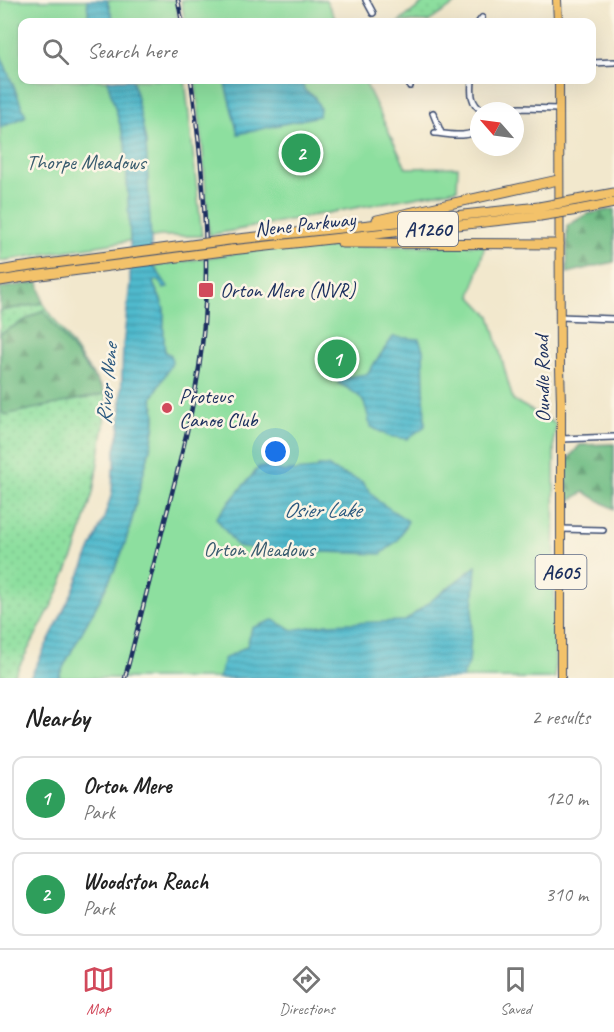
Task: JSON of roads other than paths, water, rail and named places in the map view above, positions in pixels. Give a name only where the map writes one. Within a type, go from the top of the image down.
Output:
[{"type":"highway","points":[[318,231],[558,180]]},
{"type":"highway","name":"Nene Parkway","points":[[578,205],[614,193]]},
{"type":"highway","name":"Nene Parkway","points":[[230,245],[316,242],[578,205],[614,203]]},
{"type":"highway","name":"Nene Parkway","points":[[0,271],[17,273],[318,231],[539,212]]},
{"type":"highway","points":[[316,242],[559,243]]},
{"type":"highway","name":"Nene Parkway","points":[[0,281],[17,273]]},
{"type":"main road","points":[[557,0],[558,18]]},
{"type":"main road","name":"Oundle Road","points":[[559,84],[561,678]]},
{"type":"street","points":[[366,0],[374,13]]},
{"type":"street","points":[[596,63],[614,62]]},
{"type":"street","points":[[472,84],[471,97],[474,102]]},
{"type":"street","points":[[524,108],[559,109]]},
{"type":"street","points":[[433,113],[438,133],[464,136],[470,134]]},
{"type":"street","points":[[560,317],[614,319]]},
{"type":"street","points":[[561,439],[614,437]]},
{"type":"street","points":[[561,529],[603,530]]},
{"type":"water","points":[[87,0],[107,0],[113,18],[89,18]]},
{"type":"water","points":[[0,53],[26,116],[0,128]]},
{"type":"water","points":[[108,84],[134,85],[146,142],[152,263],[168,287],[164,289],[158,280],[153,283],[164,310],[165,352],[171,355],[172,363],[152,398],[155,417],[151,446],[127,538],[112,574],[58,678],[30,678],[71,595],[104,518],[112,493],[115,450],[120,428],[123,346],[130,283],[125,142]]},
{"type":"water","points":[[225,84],[302,84],[305,91],[314,96],[320,108],[319,116],[238,134]]},
{"type":"water","points":[[393,337],[419,339],[423,350],[425,426],[407,439],[388,436],[370,426],[364,403],[358,395],[338,383],[340,378],[367,374]]},
{"type":"water","name":"Osier Lake","points":[[318,466],[328,466],[361,481],[378,501],[408,521],[398,540],[381,554],[265,550],[237,546],[216,518],[259,467],[284,472],[316,469]]},
{"type":"water","points":[[476,566],[469,663],[462,678],[219,678],[224,659],[247,646],[252,628],[273,620],[293,630],[327,624],[405,621]]},
{"type":"railway","points":[[178,0],[181,18]]},
{"type":"railway","points":[[125,678],[182,452],[202,350],[206,293],[205,232],[202,171],[192,84]]},
{"type":"place","name":"Woodston Reach","points":[[301,153]]},
{"type":"place","name":"Orton Mere (NVR)","points":[[206,290]]},
{"type":"place","name":"Orton Mere","points":[[337,359]]},
{"type":"place","name":"Proteus Canoe Club","points":[[167,408]]},
{"type":"park label","name":"Thorpe Meadows","points":[[86,162]]},
{"type":"park label","name":"Orton Meadows","points":[[259,549]]},
{"type":"water label","name":"River Nene","points":[[107,384]]}]
